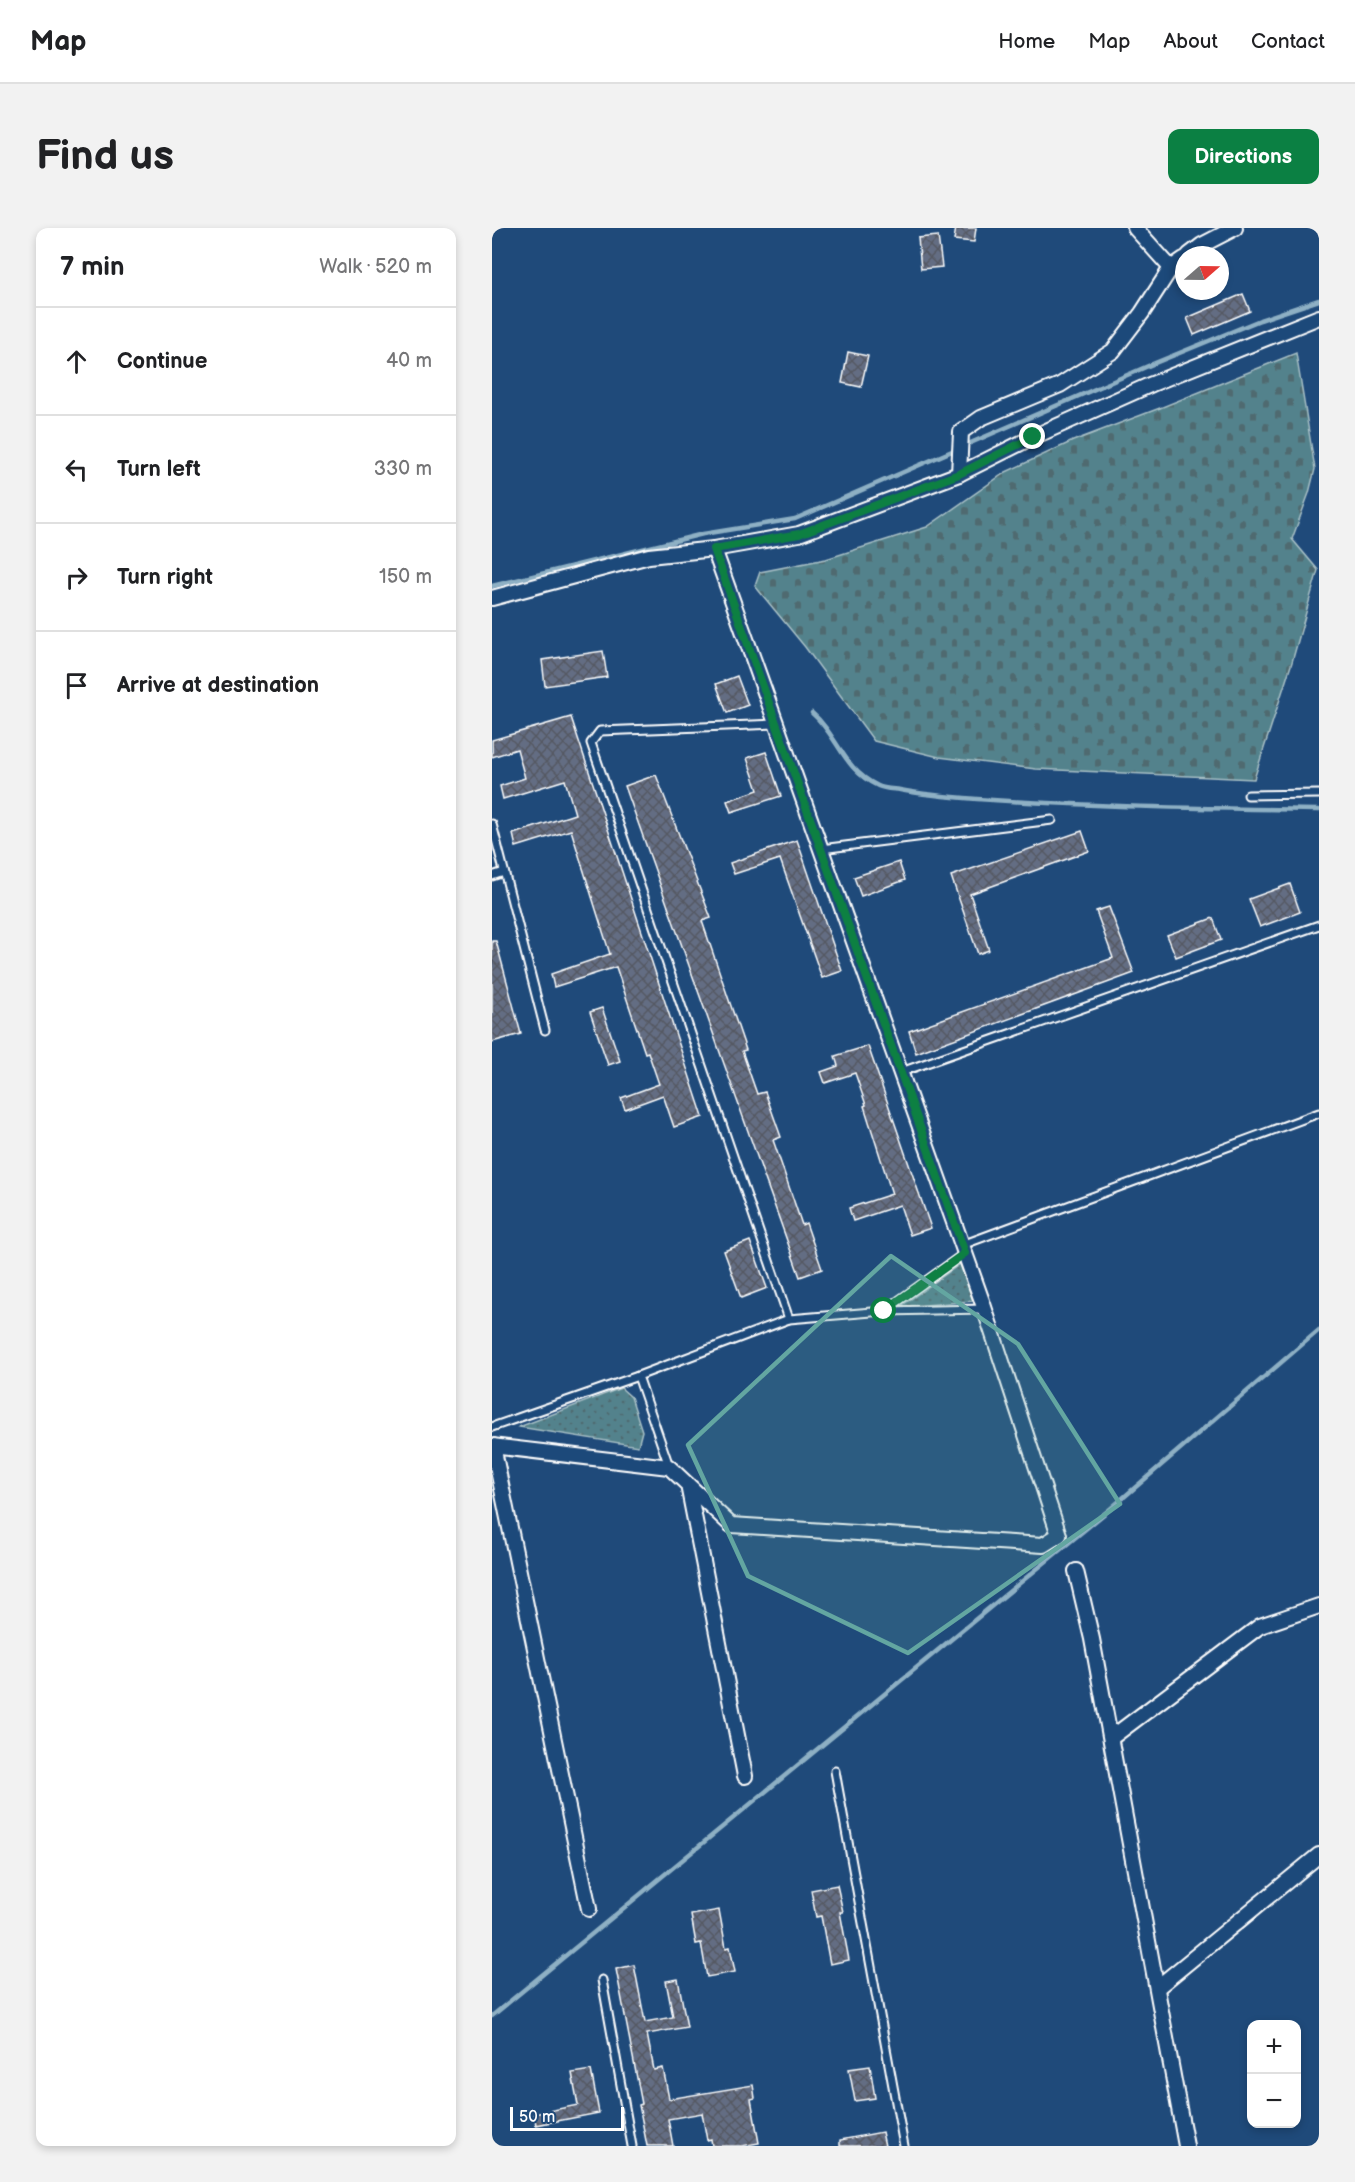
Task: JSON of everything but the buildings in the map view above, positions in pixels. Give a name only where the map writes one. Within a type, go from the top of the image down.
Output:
[{"type":"street","points":[[1135,228],[1171,268]]},
{"type":"street","points":[[1201,246],[1235,228]]},
{"type":"street","points":[[959,474],[961,432],[981,418],[1060,385],[1113,351],[1142,314],[1175,265]]},
{"type":"street","points":[[492,598],[649,556],[714,549],[799,534],[959,474],[1098,408],[1319,317]]},
{"type":"street","points":[[589,1910],[492,1446],[669,1467],[731,1525],[1043,1545],[1059,1535],[985,1309],[714,549]]},
{"type":"street","points":[[688,1485],[745,1776]]},
{"type":"street","points":[[1076,1571],[1111,1738],[1186,2146]]},
{"type":"street","points":[[1111,1738],[1260,1626],[1319,1606]]},
{"type":"street","points":[[1158,1987],[1319,1855]]},
{"type":"lane","points":[[777,724],[600,731],[591,743],[789,1319]]},
{"type":"lane","points":[[1248,795],[1319,794]]},
{"type":"lane","points":[[821,849],[1052,820]]},
{"type":"lane","points":[[492,824],[545,1030]]},
{"type":"lane","points":[[492,876],[504,872]]},
{"type":"lane","points":[[901,1072],[1319,925]]},
{"type":"lane","points":[[884,1311],[964,1249],[1319,1113]]},
{"type":"lane","points":[[492,1427],[639,1377],[789,1319],[884,1311],[985,1309]]},
{"type":"lane","points":[[639,1377],[669,1467]]},
{"type":"lane","points":[[835,1771],[904,2146]]},
{"type":"lane","points":[[602,1980],[632,2146]]},
{"type":"highlighted area","points":[[891,1256],[1018,1344],[1120,1504],[908,1653],[748,1576],[688,1445]]},
{"type":"green space","points":[[1296,353],[1315,469],[1292,539],[1318,570],[1292,662],[1254,779],[1036,769],[939,757],[874,741],[805,647],[755,586],[760,572],[826,559],[927,527],[1006,472],[1073,441]]},
{"type":"green space","points":[[960,1264],[973,1301],[900,1307]]},
{"type":"green space","points":[[621,1388],[631,1397],[642,1431],[638,1446],[519,1427]]},
{"type":"waterway","points":[[492,586],[703,534],[795,519],[1155,363],[1260,320],[1319,300]]},
{"type":"waterway","points":[[812,713],[828,731],[856,771],[878,786],[886,788],[948,797],[1020,802],[1319,810]]},
{"type":"waterway","points":[[492,2016],[1110,1509],[1319,1330]]},
{"type":"route","points":[[884,1311],[965,1253],[714,549],[799,534],[959,474],[1033,437]]}]
